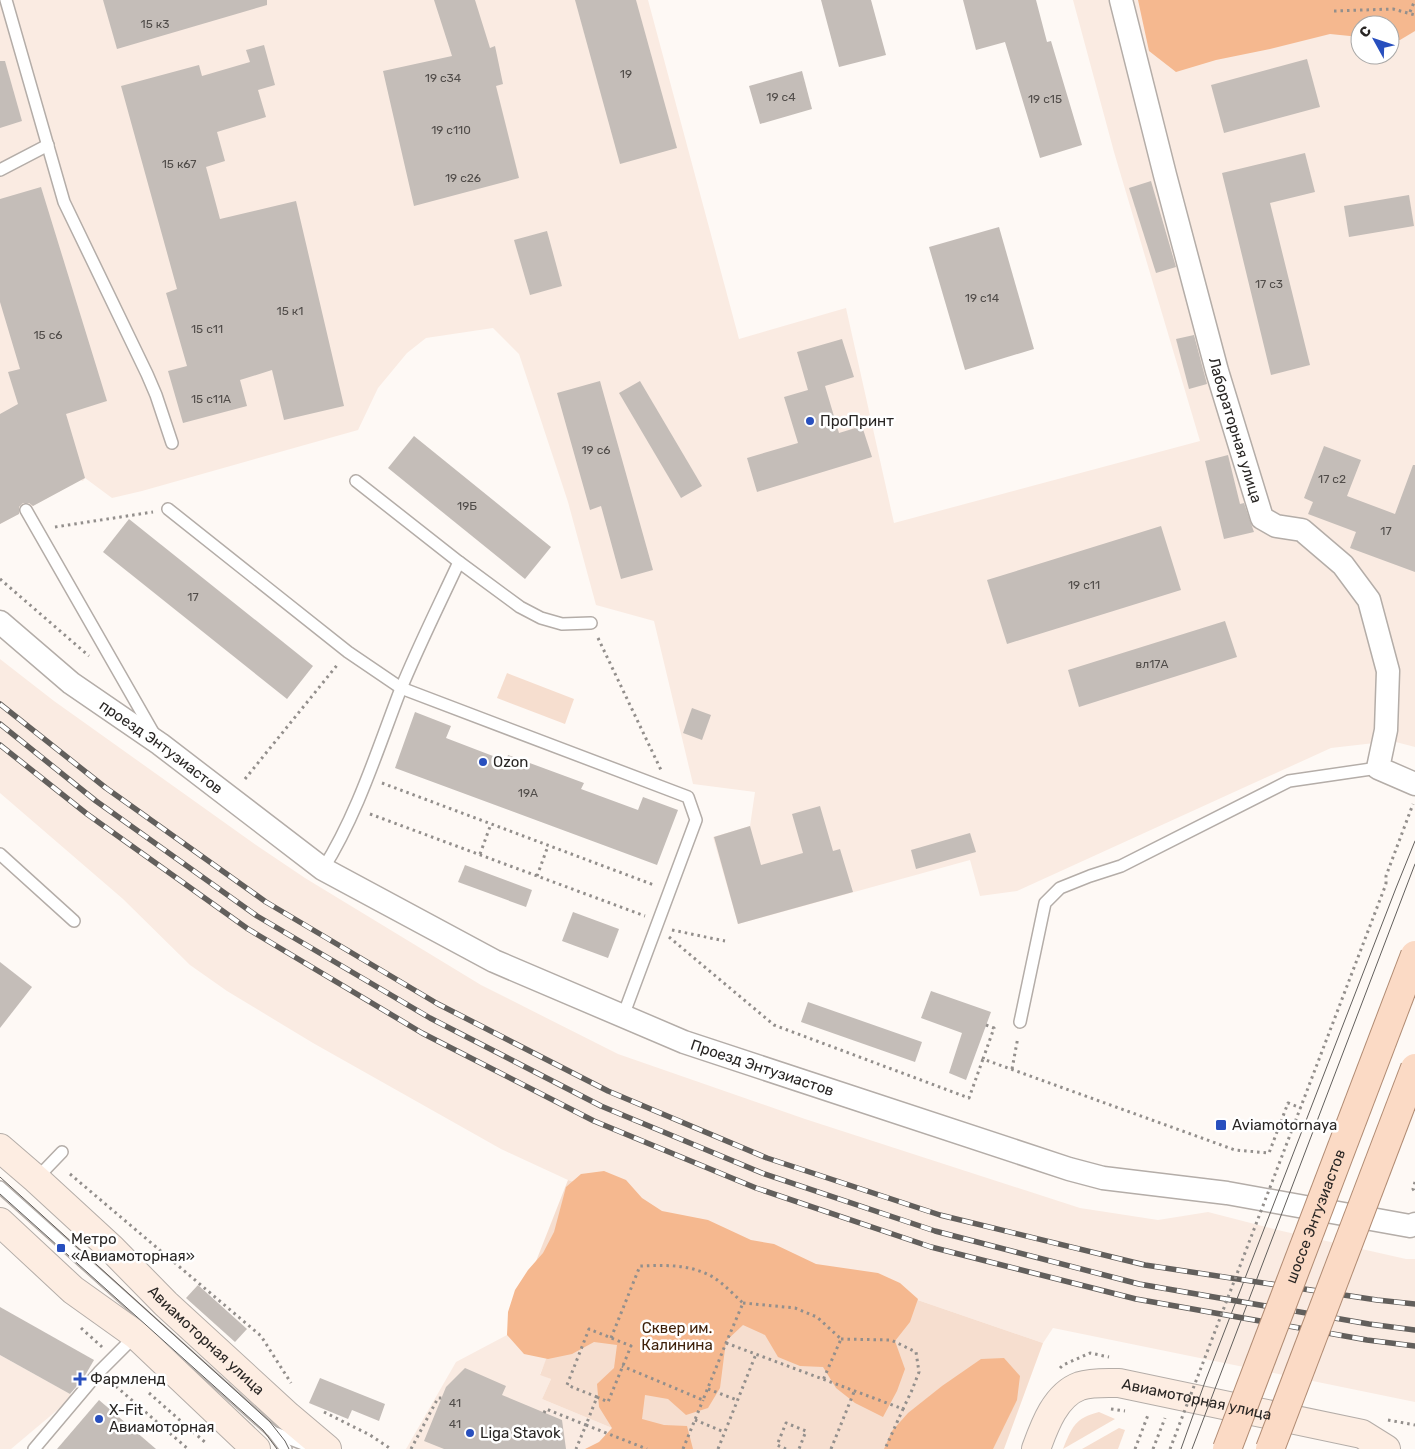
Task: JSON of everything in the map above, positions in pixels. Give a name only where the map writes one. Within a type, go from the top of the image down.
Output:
[{"type":"main road","name":"шоссе Энтузиастов","points":[[1227,1449],[1415,955]]},
{"type":"main road","points":[[1270,1449],[1415,1068]]},
{"type":"main road","name":"Авиамоторная улица","points":[[0,1148],[51,1164],[111,1248],[166,1304],[272,1432]]},
{"type":"main road","points":[[0,1222],[73,1290],[272,1432],[303,1433],[310,1448]]},
{"type":"main road","name":"Авиамоторная улица","points":[[1036,1449],[1056,1404],[1064,1396],[1079,1386],[1119,1382],[1362,1434],[1386,1449]]},
{"type":"street","name":"Лабораторная улица","points":[[1121,0],[1217,371],[1262,518],[1276,526],[1302,530],[1343,565],[1369,600],[1388,671],[1386,730],[1378,768]]},
{"type":"street","name":"проезд Энтузиастов","points":[[0,622],[71,683],[160,744],[323,870]]},
{"type":"street","points":[[1378,768],[1414,794]]},
{"type":"street","name":"Проезд Энтузиастов","points":[[323,870],[494,961],[684,1042],[1069,1169],[1103,1178],[1227,1193],[1410,1226],[1415,1224]]},
{"type":"lane","points":[[6,0],[64,202],[156,394],[172,443]]},
{"type":"lane","points":[[0,170],[48,145]]},
{"type":"lane","points":[[356,481],[520,607],[540,618],[562,624],[591,623]]},
{"type":"lane","points":[[168,509],[348,652],[402,688],[688,797],[696,820],[623,1016]]},
{"type":"lane","points":[[26,510],[160,744]]},
{"type":"lane","points":[[323,870],[336,849],[355,808],[402,688],[459,562]]},
{"type":"lane","points":[[1020,1022],[1045,903],[1060,888],[1121,866],[1289,781],[1378,768]]},
{"type":"lane","points":[[0,854],[74,921]]},
{"type":"lane","points":[[0,1187],[272,1432]]},
{"type":"lane","points":[[34,1449],[99,1372],[136,1335]]},
{"type":"path","points":[[1410,12],[1415,0]]},
{"type":"path","points":[[1334,11],[1393,10],[1415,14]]},
{"type":"path","points":[[37,530],[168,509]]},
{"type":"path","points":[[0,579],[91,658]]},
{"type":"path","points":[[591,623],[671,790]]},
{"type":"path","points":[[252,785],[245,779],[348,652]]},
{"type":"path","points":[[367,778],[670,891]]},
{"type":"path","points":[[1170,1449],[1386,884],[1386,876],[1414,794]]},
{"type":"path","points":[[355,808],[642,915],[774,1024],[969,1098],[994,1028],[986,1025]]},
{"type":"path","points":[[480,854],[491,824]]},
{"type":"path","points":[[537,876],[548,846]]},
{"type":"path","points":[[656,926],[725,941]]},
{"type":"path","points":[[1012,1070],[1020,1022]]},
{"type":"path","points":[[983,1059],[1235,1150],[1269,1153],[1288,1103],[1301,1108]]},
{"type":"path","points":[[51,1164],[261,1336],[292,1385]]},
{"type":"path","points":[[1415,1182],[1413,1189],[1415,1192]]},
{"type":"path","points":[[611,1338],[640,1266],[666,1265],[692,1268],[714,1278],[743,1303],[795,1308],[817,1317],[841,1339],[891,1340],[916,1352],[919,1372],[885,1449]]},
{"type":"path","points":[[683,1449],[743,1303]]},
{"type":"path","points":[[589,1329],[611,1338],[631,1346],[608,1402],[567,1385],[589,1329]]},
{"type":"path","points":[[823,1380],[841,1339]]},
{"type":"path","points":[[726,1343],[902,1409]]},
{"type":"path","points":[[718,1449],[756,1354]]},
{"type":"path","points":[[622,1366],[703,1400]]},
{"type":"path","points":[[99,1372],[188,1449]]},
{"type":"path","points":[[708,1389],[737,1400]]},
{"type":"path","points":[[832,1449],[854,1392]]},
{"type":"path","points":[[149,1393],[207,1444]]},
{"type":"path","points":[[576,1449],[597,1397]]},
{"type":"path","points":[[411,1449],[438,1398],[442,1398]]},
{"type":"path","points":[[544,1413],[546,1408],[646,1449]]},
{"type":"path","points":[[1103,1408],[1130,1412]]},
{"type":"path","points":[[319,1410],[370,1435],[391,1449]]},
{"type":"path","points":[[1139,1413],[1165,1418],[1153,1449]]},
{"type":"path","points":[[1135,1449],[1148,1415]]},
{"type":"path","points":[[695,1420],[724,1432]]},
{"type":"path","points":[[1174,1420],[1184,1422]]},
{"type":"path","points":[[784,1449],[776,1445],[786,1423],[806,1431],[798,1449]]},
{"type":"shaded area","points":[[0,0],[648,0],[739,339],[846,308],[894,523],[1200,441],[1114,152],[1073,0],[1415,0],[1415,747],[1392,741],[1331,748],[1017,891],[980,896],[970,860],[738,924],[713,837],[750,826],[755,792],[693,784],[654,621],[596,605],[568,502],[519,354],[493,328],[426,338],[407,353],[378,388],[358,430],[112,498],[85,478],[83,481],[80,480],[0,524]]},
{"type":"shaded area","points":[[0,659],[54,701],[305,878],[481,985],[618,1054],[805,1119],[1080,1208],[1158,1220],[1208,1212],[1282,1231],[1406,1259],[1415,1259],[1415,1402],[1053,1328],[1043,1343],[568,1180],[501,1149],[313,1043],[227,991],[190,965],[123,899],[0,793]]},
{"type":"shaded area","points":[[507,1335],[549,1354],[540,1374],[551,1379],[542,1399],[612,1428],[604,1449],[406,1449],[456,1362]]},
{"type":"shaded area","points":[[0,1355],[74,1396],[11,1449],[0,1449]]},
{"type":"green space","points":[[1138,0],[1415,0],[1415,31],[1400,40],[1400,15],[1350,15],[1350,36],[1330,34],[1216,60],[1176,72],[1149,51]]},
{"type":"green space","points":[[507,673],[574,699],[565,724],[497,698]]},
{"type":"green space","name":"Сквер им. Калинина","points":[[604,1171],[626,1180],[642,1198],[662,1211],[708,1220],[751,1240],[774,1244],[816,1264],[878,1273],[900,1283],[918,1299],[910,1322],[895,1341],[905,1369],[897,1391],[883,1417],[855,1403],[836,1388],[823,1367],[800,1366],[778,1357],[765,1335],[743,1325],[726,1341],[720,1388],[708,1408],[686,1415],[668,1399],[645,1395],[642,1419],[664,1425],[687,1426],[693,1449],[585,1449],[599,1442],[612,1428],[599,1407],[597,1384],[614,1368],[617,1345],[594,1342],[572,1354],[548,1359],[524,1354],[507,1335],[508,1312],[515,1290],[528,1270],[543,1253],[554,1232],[566,1187],[581,1174]]},
{"type":"green space","name":"Сквер им. Калинина","points":[[568,1180],[1043,1343],[1004,1449],[604,1449],[612,1428],[542,1399],[551,1379],[540,1375],[548,1354],[507,1335]]},
{"type":"green space","points":[[1004,1358],[1020,1376],[1017,1400],[993,1449],[884,1449],[892,1431],[908,1413],[942,1386],[981,1359]]},
{"type":"green space","points":[[1099,1412],[1115,1419],[1063,1449],[1075,1425],[1085,1417]]},
{"type":"green space","points":[[1119,1428],[1125,1430],[1118,1449],[1082,1449]]},
{"type":"building","points":[[103,0],[267,0],[267,5],[117,49]]},
{"type":"building","points":[[434,0],[475,0],[490,48],[495,46],[503,84],[496,86],[519,178],[414,206],[383,71],[452,56]]},
{"type":"building","points":[[575,0],[636,0],[677,148],[620,164]]},
{"type":"building","points":[[821,0],[871,0],[886,55],[839,67]]},
{"type":"building","points":[[963,0],[1036,0],[1047,42],[1051,41],[1082,145],[1040,158],[1005,42],[976,50]]},
{"type":"building","points":[[264,45],[275,85],[258,90],[266,117],[217,132],[225,161],[206,167],[220,219],[296,201],[344,406],[284,420],[272,370],[240,380],[247,406],[183,423],[168,371],[187,366],[166,293],[177,289],[121,86],[199,65],[202,76],[250,62],[246,50]]},
{"type":"building","points":[[1307,59],[1320,107],[1224,133],[1211,85]]},
{"type":"building","points":[[0,61],[5,61],[22,121],[0,128]]},
{"type":"building","points":[[802,71],[812,109],[760,124],[749,86]]},
{"type":"building","points":[[1305,153],[1315,192],[1270,203],[1310,365],[1271,375],[1222,173]]},
{"type":"building","points":[[1151,181],[1176,267],[1156,273],[1129,188]]},
{"type":"building","points":[[41,187],[107,401],[66,414],[85,478],[33,506],[29,503],[23,503],[19,507],[19,514],[0,524],[0,414],[18,404],[8,372],[20,369],[0,302],[0,199]]},
{"type":"building","points":[[1409,195],[1414,226],[1349,237],[1344,206]]},
{"type":"building","points":[[999,227],[1034,349],[965,370],[929,247]]},
{"type":"building","points":[[547,231],[562,286],[530,295],[514,240]]},
{"type":"building","points":[[1194,335],[1207,384],[1189,389],[1176,339]]},
{"type":"building","points":[[842,339],[854,377],[825,386],[839,433],[862,426],[872,457],[757,492],[747,458],[798,443],[784,397],[808,390],[797,352]]},
{"type":"building","points":[[600,381],[653,570],[621,579],[601,506],[590,510],[557,393]]},
{"type":"building","points":[[640,381],[702,486],[681,498],[619,393]]},
{"type":"building","points":[[414,436],[551,547],[525,579],[388,468]]},
{"type":"building","points":[[1324,446],[1361,460],[1347,496],[1395,514],[1413,465],[1415,465],[1415,572],[1350,548],[1356,532],[1308,514],[1313,502],[1304,498]]},
{"type":"building","points":[[1228,455],[1240,504],[1244,503],[1254,532],[1224,539],[1205,461]]},
{"type":"building","points":[[129,519],[313,666],[287,699],[103,552]]},
{"type":"building","points":[[1161,526],[1181,590],[1007,644],[987,580]]},
{"type":"building","points":[[1225,621],[1237,657],[1079,707],[1068,670]]},
{"type":"building","points":[[692,708],[711,715],[702,740],[683,733]]},
{"type":"building","points":[[415,712],[451,726],[446,738],[506,761],[508,755],[584,783],[581,789],[638,810],[643,797],[678,810],[657,865],[395,768]]},
{"type":"building","points":[[820,806],[833,851],[840,849],[853,892],[738,924],[714,837],[750,826],[761,865],[803,853],[792,814]]},
{"type":"building","points":[[970,833],[976,852],[916,869],[911,850]]},
{"type":"building","points":[[465,865],[532,890],[526,907],[458,882]]},
{"type":"building","points":[[573,912],[619,929],[608,958],[562,941]]},
{"type":"building","points":[[0,962],[32,987],[0,1028]]},
{"type":"building","points":[[931,991],[991,1012],[966,1080],[949,1073],[962,1033],[921,1018]]},
{"type":"building","points":[[808,1002],[922,1042],[915,1062],[801,1022]]},
{"type":"building","points":[[198,1285],[247,1329],[235,1342],[186,1298]]},
{"type":"building","points":[[0,1307],[94,1360],[83,1379],[70,1394],[0,1355]]},
{"type":"building","points":[[465,1368],[506,1386],[502,1395],[562,1420],[566,1449],[444,1449],[424,1441],[446,1387]]},
{"type":"building","points":[[320,1378],[385,1404],[379,1421],[352,1410],[348,1419],[309,1403]]},
{"type":"building","points":[[99,1400],[156,1449],[57,1449]]},
{"type":"tram line","points":[[1181,1449],[1206,1379],[1415,841]]},
{"type":"tram line","points":[[1192,1449],[1415,864]]},
{"type":"tram line","points":[[0,1177],[270,1422],[289,1449]]},
{"type":"tram line","points":[[0,1194],[263,1430],[277,1449]]},
{"type":"railway","points":[[0,704],[106,788],[266,902],[438,1004],[608,1091],[767,1158],[940,1215],[1145,1265],[1415,1304]]},
{"type":"railway","points":[[0,724],[96,801],[257,916],[430,1018],[601,1106],[762,1173],[935,1231],[1139,1284],[1369,1324],[1415,1330]]},
{"type":"railway","points":[[0,745],[87,814],[248,929],[422,1033],[594,1121],[756,1188],[931,1247],[1136,1299],[1367,1340],[1415,1346]]},
{"type":"place","name":"ПроПринт","points":[[810,421]]},
{"type":"place","name":"Ozon","points":[[483,762]]},
{"type":"place","name":"Aviamotornaya","points":[[1221,1125]]},
{"type":"place","name":"Метро «Авиамоторная»","points":[[61,1248]]},
{"type":"place","name":"Фармленд","points":[[80,1379]]},
{"type":"place","name":"X-Fit Авиамоторная","points":[[99,1419]]},
{"type":"place","name":"Liga Stavok","points":[[470,1433]]}]
